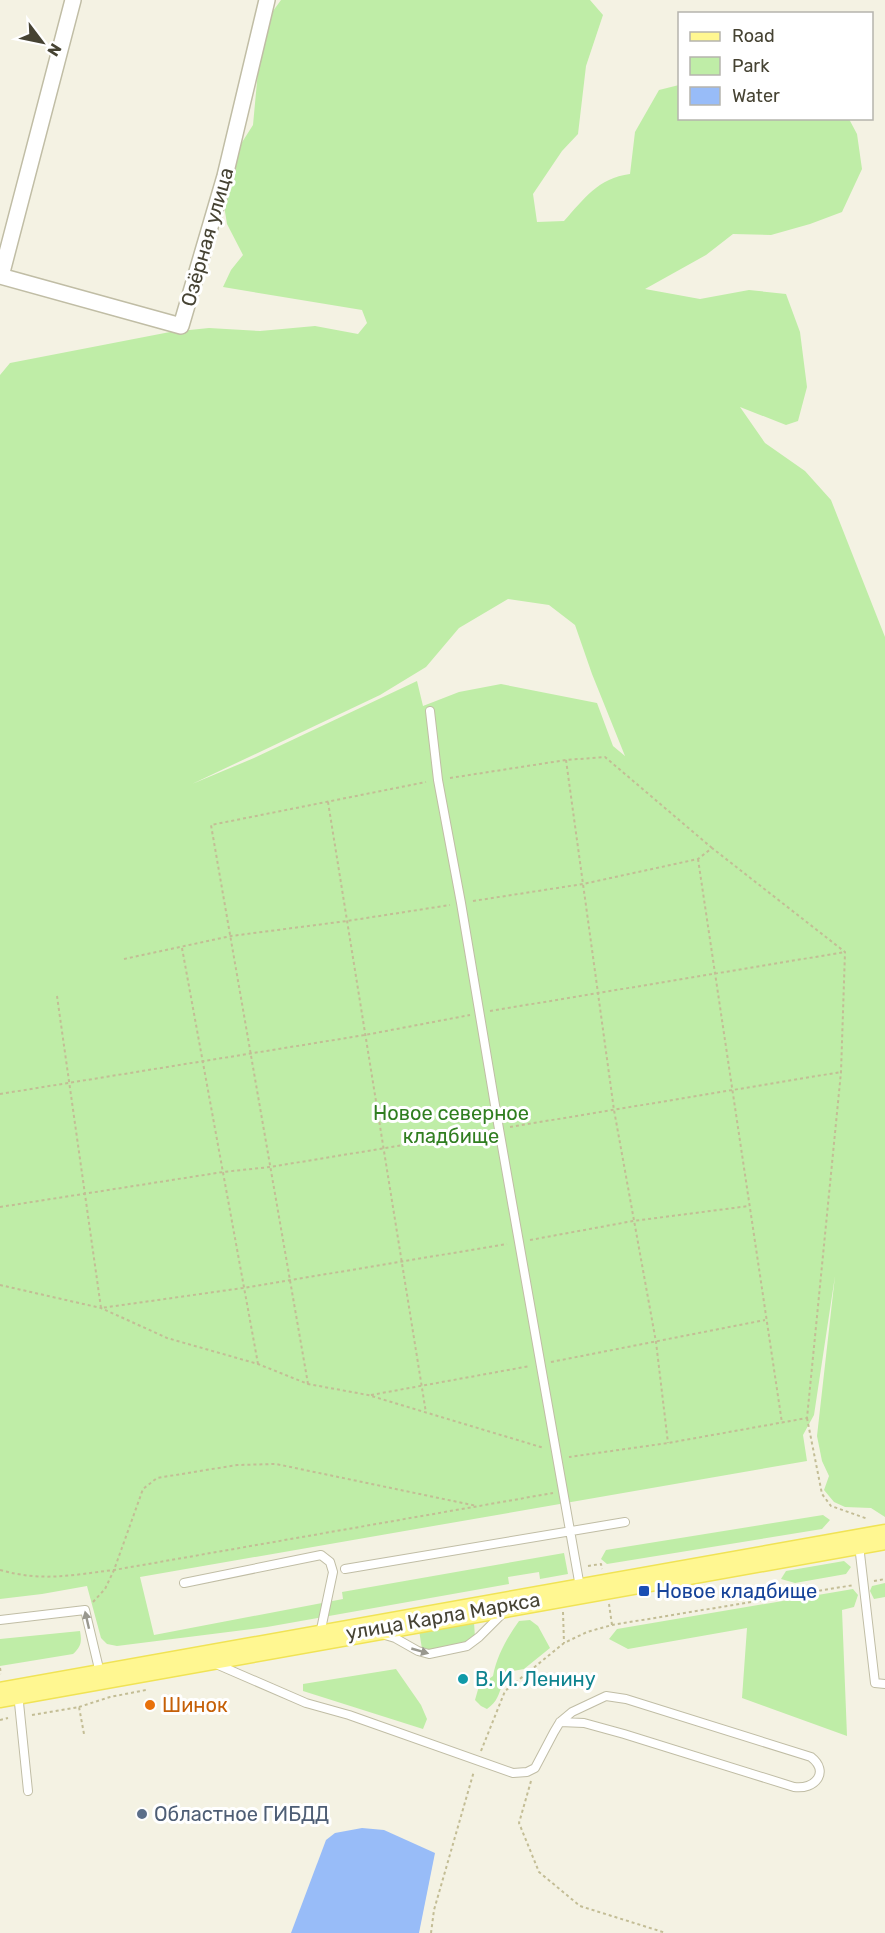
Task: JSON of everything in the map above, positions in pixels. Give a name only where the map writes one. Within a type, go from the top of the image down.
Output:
[{"type":"main road","name":"улица Карла Маркса","points":[[9,1693],[105,1687],[204,1659],[859,1542],[879,1529]]},
{"type":"street","points":[[1,276],[73,0]]},
{"type":"street","name":"Озёрная улица","points":[[1,276],[181,326],[225,176],[267,0]]},
{"type":"lane","points":[[430,711],[438,780],[481,1012],[499,1129],[563,1492],[569,1530],[572,1593]]},
{"type":"lane","points":[[345,1569],[625,1522]]},
{"type":"lane","points":[[859,1542],[875,1683],[885,1684]]},
{"type":"lane","points":[[184,1583],[321,1555],[330,1562],[333,1572],[319,1638]]},
{"type":"lane","points":[[366,1630],[395,1638],[418,1651],[429,1654],[467,1646],[516,1603]]},
{"type":"lane","points":[[0,1620],[85,1610],[105,1687]]},
{"type":"lane","points":[[204,1659],[306,1703],[349,1715],[513,1773],[526,1772],[535,1768],[560,1722],[572,1712],[606,1696],[626,1698],[811,1757],[820,1768],[819,1775],[816,1782],[802,1788],[584,1723],[560,1722]]},
{"type":"lane","points":[[9,1693],[28,1791]]},
{"type":"path","points":[[308,1384],[211,825],[438,780],[566,760],[605,757],[712,848],[845,952]]},
{"type":"path","points":[[566,760],[614,1110],[656,1342],[668,1443]]},
{"type":"path","points":[[328,802],[426,1413]]},
{"type":"path","points":[[124,959],[231,936],[347,921],[583,884],[698,859],[712,848]]},
{"type":"path","points":[[698,859],[782,1423]]},
{"type":"path","points":[[182,948],[258,1364]]},
{"type":"path","points":[[0,1094],[365,1035],[481,1012],[845,952]]},
{"type":"path","points":[[845,952],[841,1072],[807,1418],[822,1494],[831,1506],[879,1529]]},
{"type":"path","points":[[57,996],[101,1308]]},
{"type":"path","points":[[0,1208],[384,1149],[841,1072]]},
{"type":"path","points":[[101,1308],[402,1263],[633,1221],[749,1206]]},
{"type":"path","points":[[0,1285],[101,1308],[167,1338],[258,1364],[308,1384],[368,1395],[556,1455],[668,1443],[807,1418]]},
{"type":"path","points":[[368,1395],[765,1320]]},
{"type":"path","points":[[85,1610],[105,1589],[143,1489],[157,1478],[237,1465],[276,1464],[480,1506]]},
{"type":"path","points":[[0,1565],[0,1570],[20,1576],[49,1578],[114,1570],[563,1492]]},
{"type":"path","points":[[564,1643],[572,1593]]},
{"type":"path","points":[[79,1707],[105,1687]]},
{"type":"path","points":[[0,1720],[8,1718]]},
{"type":"path","points":[[535,1768],[519,1823],[539,1872],[580,1906],[666,1933]]},
{"type":"green space","name":"Новое северное кладбище","points":[[281,0],[590,0],[603,15],[586,66],[578,134],[562,151],[533,194],[537,222],[564,221],[600,185],[619,176],[630,174],[635,132],[659,90],[678,85],[678,120],[850,120],[857,134],[862,169],[842,212],[771,235],[733,234],[706,255],[645,289],[700,299],[749,290],[786,294],[800,332],[807,387],[798,421],[786,425],[740,407],[765,443],[805,471],[831,500],[885,637],[885,1517],[871,1508],[845,1507],[834,1502],[824,1490],[829,1476],[822,1461],[817,1436],[835,1276],[814,1415],[803,1435],[807,1461],[140,1577],[154,1635],[343,1599],[342,1592],[564,1553],[568,1574],[540,1579],[539,1572],[508,1577],[509,1584],[267,1627],[117,1646],[107,1644],[101,1638],[87,1586],[0,1599],[0,375],[10,363],[170,332],[209,328],[260,331],[315,326],[358,334],[367,323],[362,310],[223,287],[231,270],[243,255],[227,224],[222,193],[239,147],[253,125],[258,71],[273,11]],"holes":[[[508,599],[549,605],[575,625],[625,756],[613,746],[597,703],[501,684],[459,692],[423,706],[417,681],[254,758],[192,784],[380,695],[426,667],[459,628]]]},
{"type":"green space","points":[[823,1515],[830,1520],[822,1529],[607,1564],[601,1559],[606,1550]]},
{"type":"green space","points":[[844,1561],[851,1567],[846,1574],[795,1583],[781,1579],[786,1571]]},
{"type":"green space","points":[[885,1583],[885,1597],[874,1599],[870,1591],[872,1586]]},
{"type":"green space","points":[[853,1589],[858,1595],[854,1607],[842,1610],[847,1736],[742,1698],[747,1628],[628,1649],[609,1639],[617,1629]]},
{"type":"green space","points":[[530,1620],[538,1626],[550,1648],[524,1669],[513,1671],[504,1681],[491,1706],[487,1709],[481,1706],[475,1700],[479,1686],[493,1676],[503,1647],[519,1621]]},
{"type":"green space","points":[[474,1622],[475,1638],[470,1642],[450,1648],[422,1649],[419,1630]]},
{"type":"green space","points":[[80,1631],[80,1644],[73,1654],[0,1666],[0,1639]]},
{"type":"green space","points":[[396,1669],[421,1705],[427,1719],[423,1729],[303,1691],[303,1684]]},
{"type":"water","points":[[362,1828],[384,1830],[435,1853],[419,1933],[291,1933],[326,1840],[335,1833]]},
{"type":"place","name":"Новое кладбище","points":[[644,1591]]},
{"type":"place","name":"В. И. Ленину","points":[[463,1679]]},
{"type":"place","name":"Шинок","points":[[150,1705]]},
{"type":"place","name":"Областное ГИБДД","points":[[142,1814]]}]
